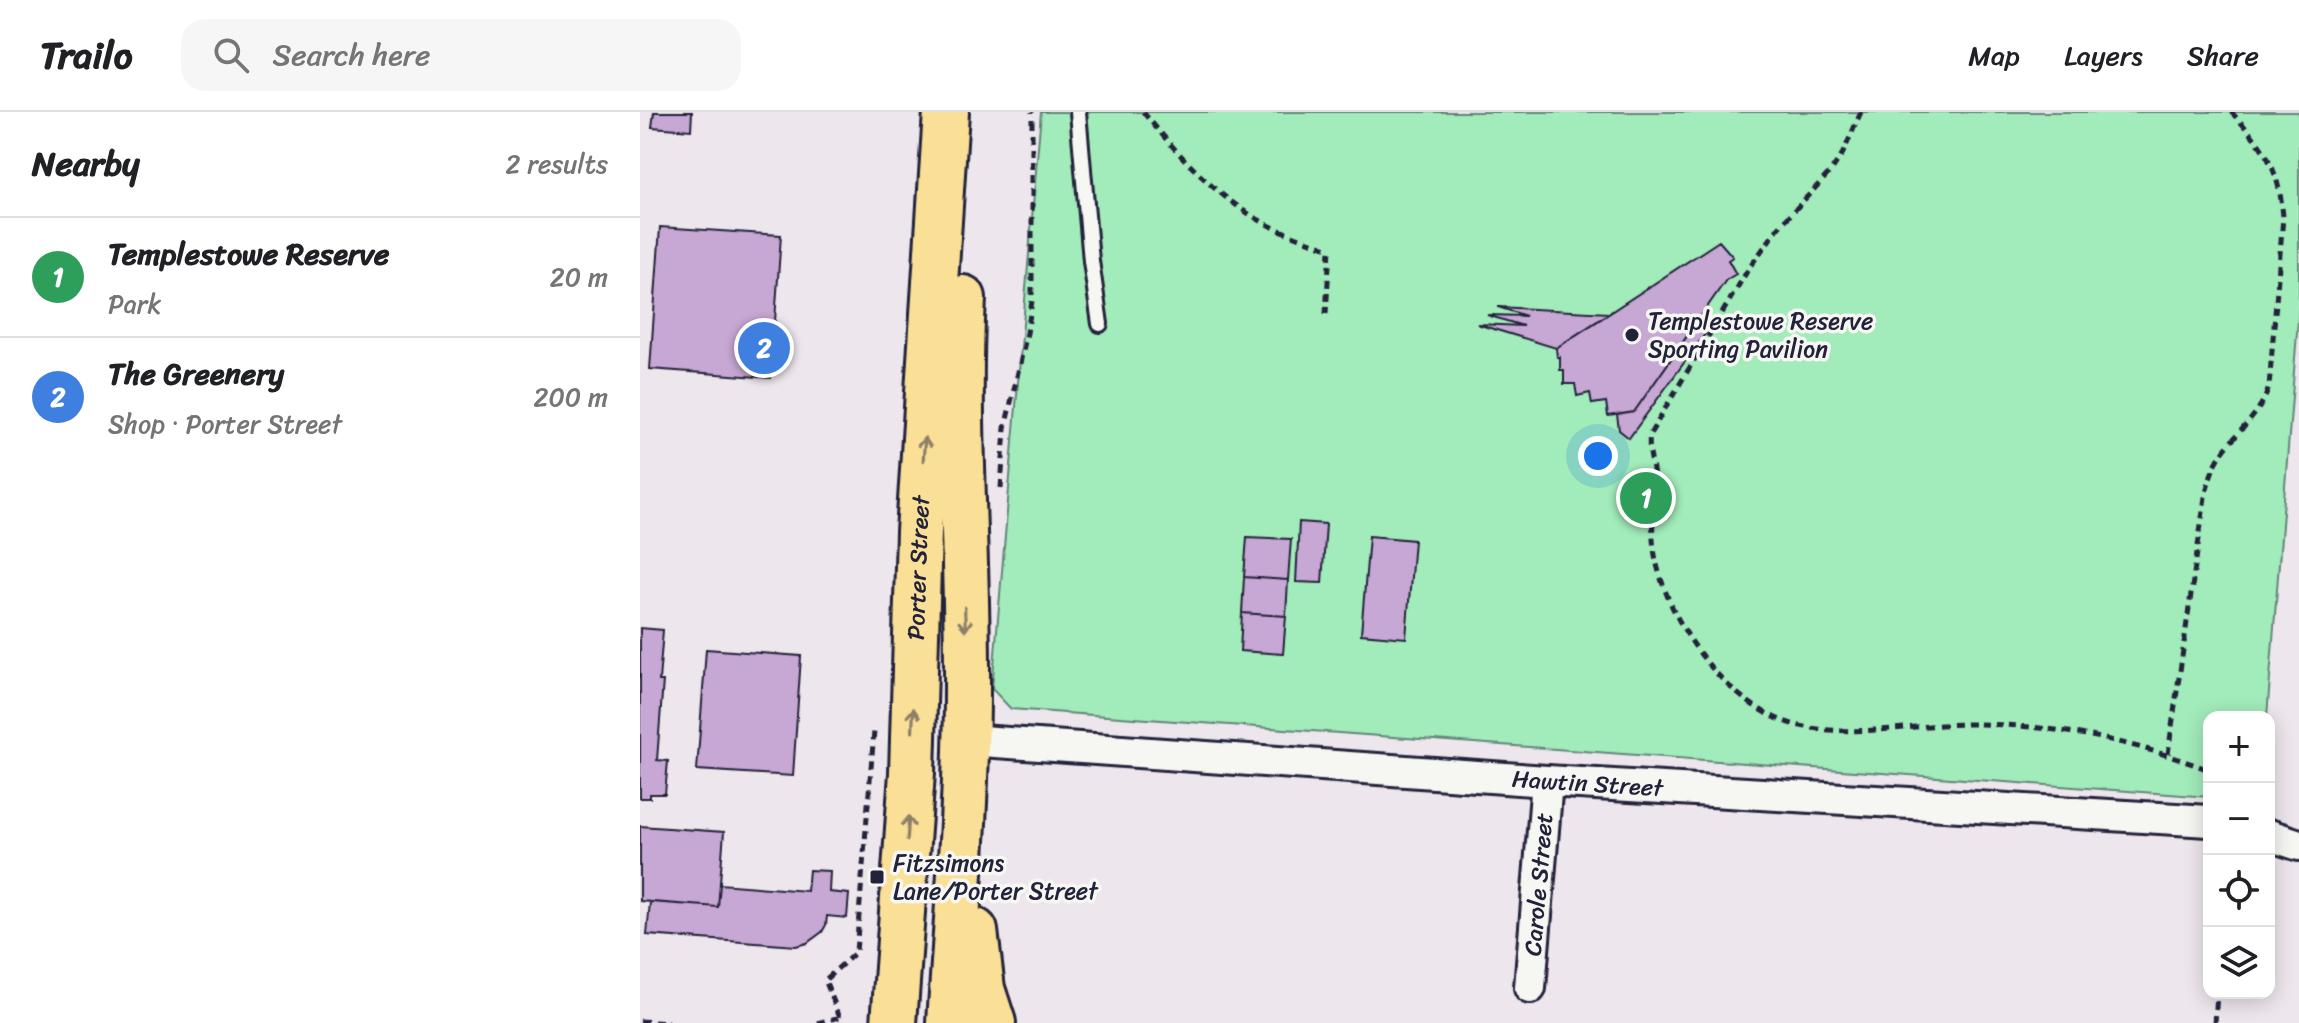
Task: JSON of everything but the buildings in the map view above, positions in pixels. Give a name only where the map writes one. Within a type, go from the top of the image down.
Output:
[{"type":"main road","name":"Porter Street","points":[[895,1006],[912,773],[919,532],[946,112]]},
{"type":"main road","name":"Porter Street","points":[[950,1023],[967,740],[961,339],[974,112]]},
{"type":"main road","points":[[963,833],[982,989],[993,1023]]},
{"type":"main road","points":[[847,1021],[872,1017],[895,1006]]},
{"type":"street","name":"Hawtin Street","points":[[967,740],[1547,781],[2203,821]]},
{"type":"street","name":"Carole Street","points":[[1530,988],[1547,781]]},
{"type":"street","points":[[2275,837],[2299,845]]},
{"type":"lane","points":[[1078,112],[1091,261],[1100,324]]},
{"type":"path","points":[[1001,490],[1005,428],[1032,301],[1032,112]]},
{"type":"path","points":[[1143,112],[1199,174],[1237,205],[1261,221],[1330,249],[1326,314]]},
{"type":"path","points":[[1861,112],[1843,153],[1831,171],[1779,227],[1749,268],[1650,434],[1648,447],[1654,478],[1654,549],[1673,610],[1708,664],[1731,686],[1755,706],[1793,724],[1836,730],[1976,724],[2020,727],[2117,742],[2168,754],[2203,768]]},
{"type":"path","points":[[2168,754],[2210,477],[2218,460],[2258,410],[2269,387],[2283,217],[2281,195],[2277,174],[2267,155],[2231,112]]},
{"type":"path","points":[[818,1023],[847,1021],[825,980],[856,952],[870,786]]},
{"type":"path","points":[[2215,1023],[2217,999]]},
{"type":"path","points":[[640,1021],[669,1023]]},
{"type":"green space","points":[[1041,112],[2299,112],[2299,307],[2267,711],[2203,711],[2203,797],[1011,709],[992,689]]},
{"type":"place","name":"Templestowe Reserve Sporting Pavilion","points":[[1632,335]]},
{"type":"place","name":"The Greenery","points":[[764,348]]},
{"type":"place","name":"Templestowe Reserve","points":[[1646,498]]},
{"type":"place","name":"Fitzsimons Lane/Porter Street","points":[[877,877]]}]
